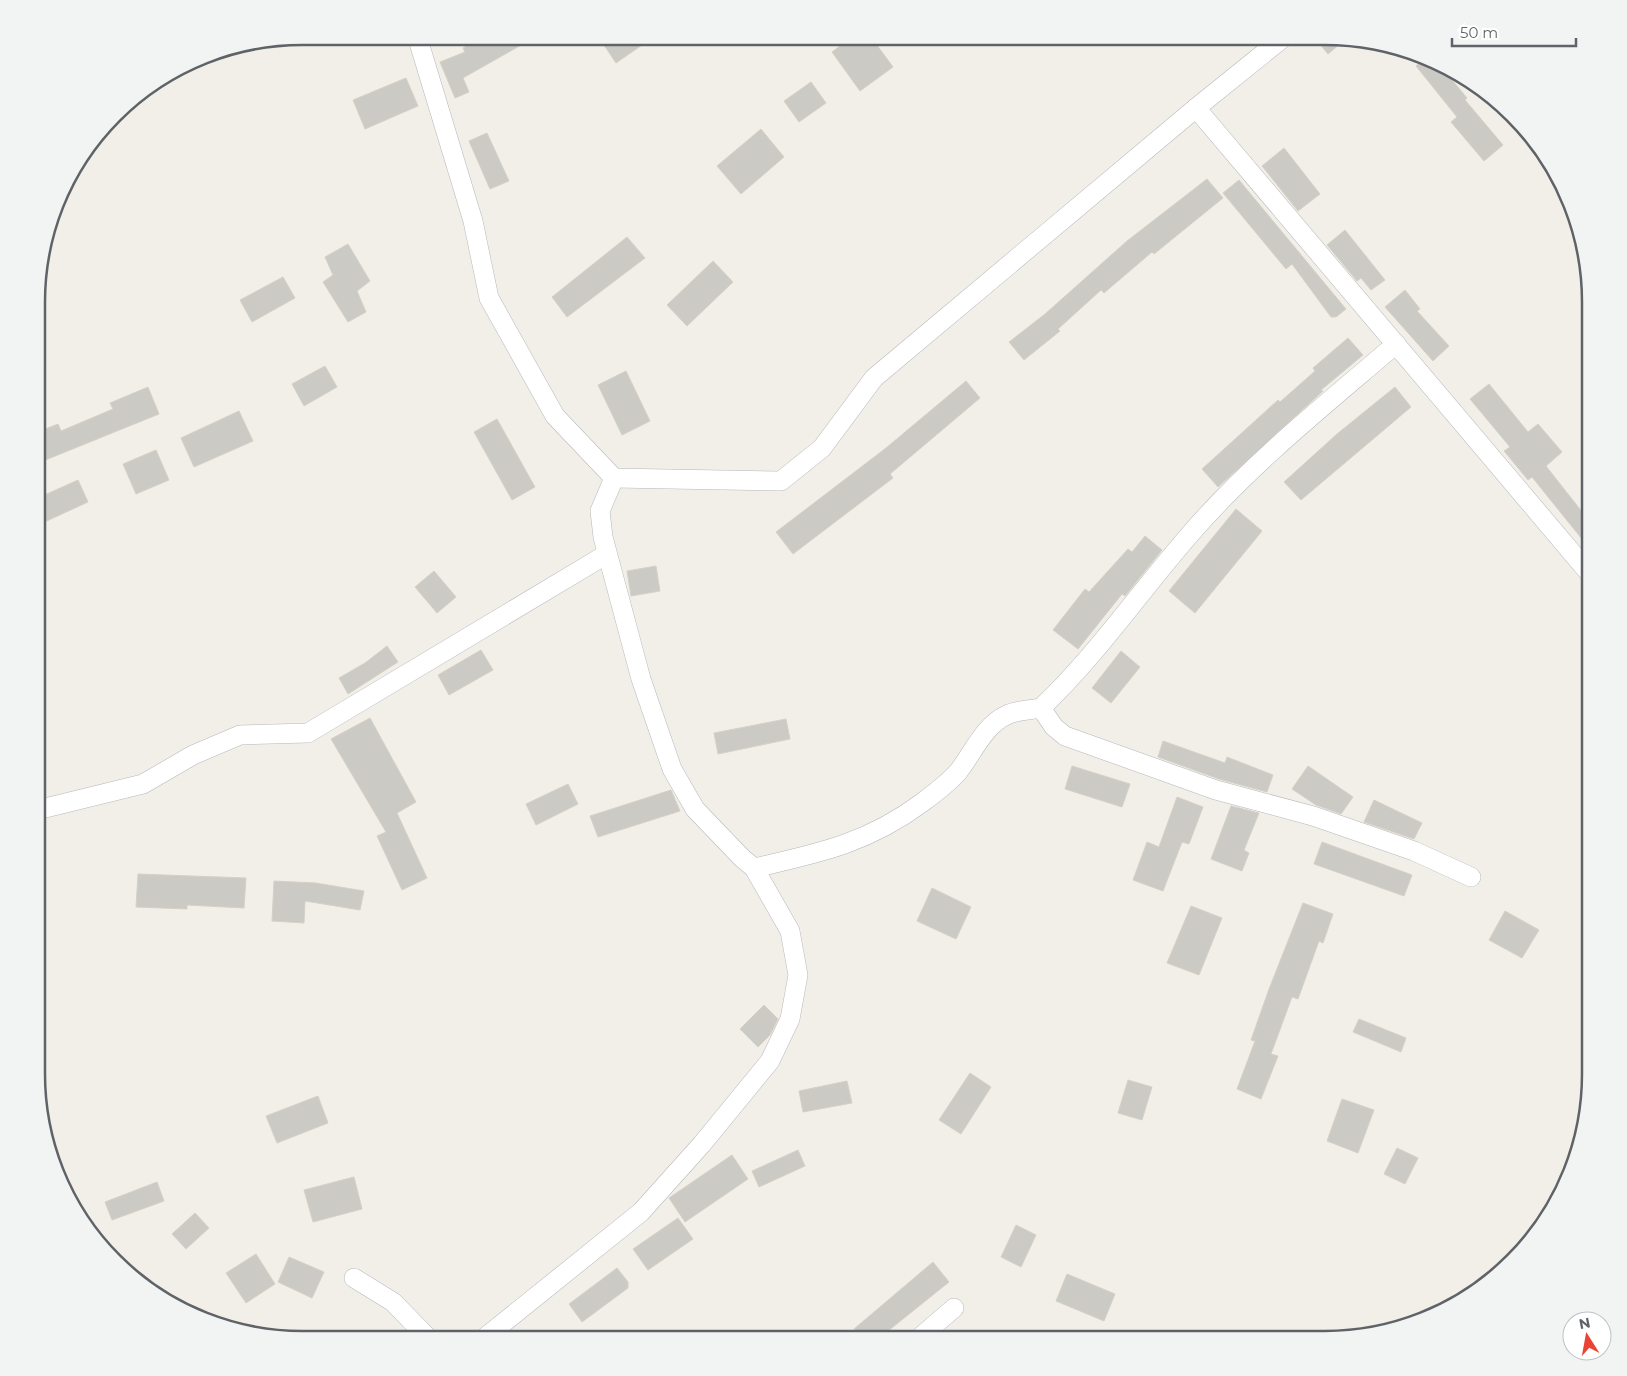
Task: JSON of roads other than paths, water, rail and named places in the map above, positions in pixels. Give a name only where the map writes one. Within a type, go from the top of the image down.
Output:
[{"type":"street","points":[[420,45],[473,221],[488,298],[555,416],[614,478],[780,481],[822,448],[874,378],[1196,108],[1274,45]]},
{"type":"street","points":[[1196,108],[1582,565]]},
{"type":"street","points":[[754,868],[815,854],[862,840],[892,824],[925,801],[957,773],[995,724],[1008,714],[1041,708],[1082,666],[1192,532],[1230,490],[1396,344]]},
{"type":"street","points":[[493,1331],[641,1212],[702,1144],[770,1061],[790,1019],[798,975],[790,931],[754,868],[695,809],[672,770],[641,680],[607,554],[600,511],[614,478]]},
{"type":"street","points":[[45,808],[143,784],[193,755],[240,735],[308,733],[607,554]]},
{"type":"street","points":[[1041,708],[1054,727],[1065,736],[1216,790],[1313,816],[1414,851],[1471,877]]},
{"type":"street","points":[[354,1278],[393,1302],[421,1331]]},
{"type":"street","points":[[927,1331],[954,1308]]}]
